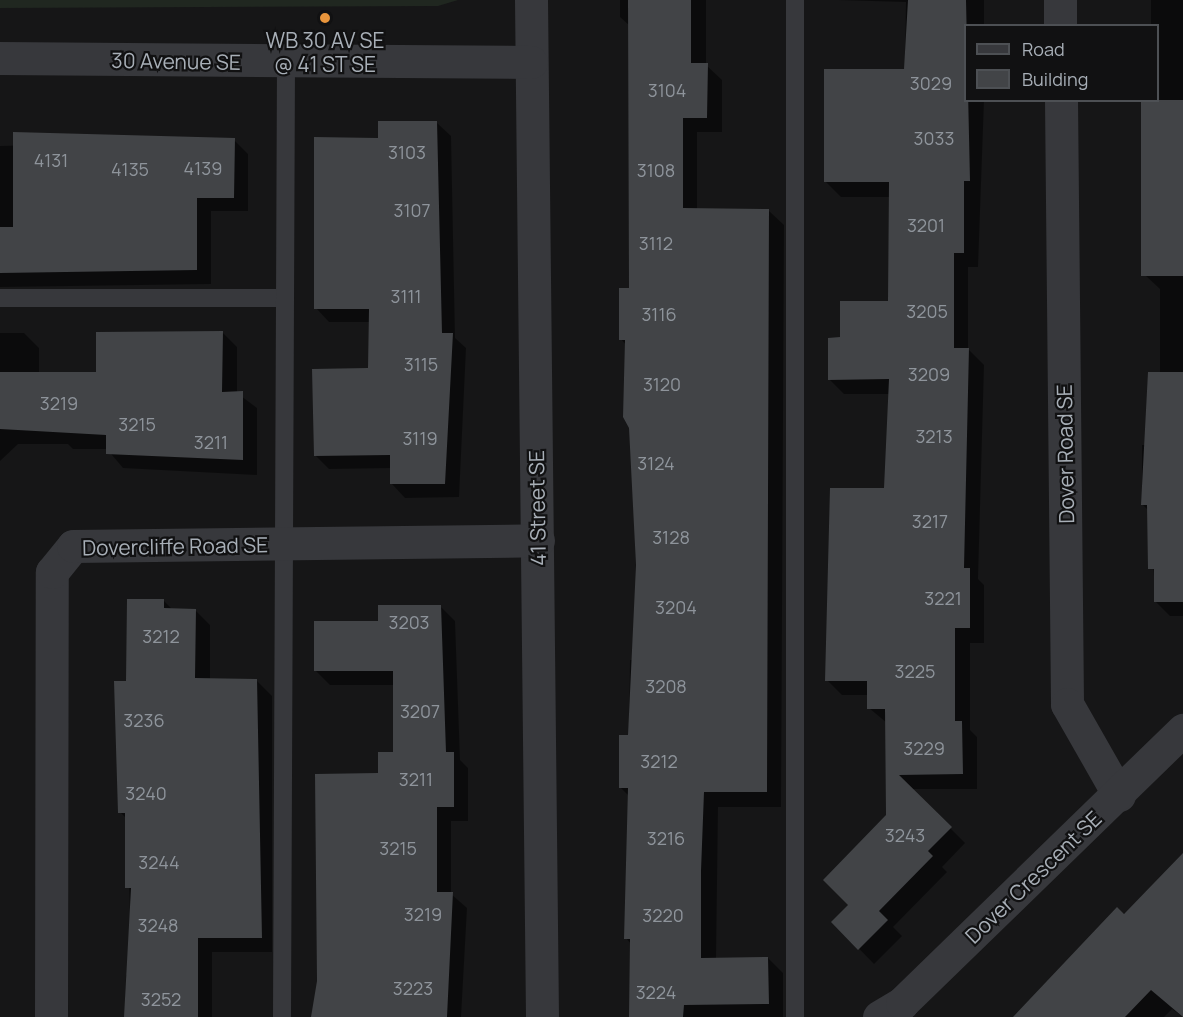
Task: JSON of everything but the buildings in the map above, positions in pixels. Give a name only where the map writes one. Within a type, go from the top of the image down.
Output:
[{"type":"street","name":"41 Street SE","points":[[531,0],[542,1017]]},
{"type":"street","points":[[1060,0],[1060,24]]},
{"type":"street","name":"30 Avenue SE","points":[[0,58],[286,62],[531,62]]},
{"type":"street","name":"Dover Road SE","points":[[1061,102],[1067,704],[1119,795]]},
{"type":"street","name":"Dovercliffe Road SE","points":[[51,1017],[52,572],[73,546],[538,540]]},
{"type":"street","name":"Dover Crescent SE","points":[[879,1017],[902,1003],[1119,795],[1183,730]]},
{"type":"lane","points":[[795,0],[795,1017]]},
{"type":"lane","points":[[282,1017],[286,62]]},
{"type":"lane","points":[[0,298],[285,298]]},
{"type":"shaded area","points":[[0,0],[458,0],[438,6],[0,8]]},
{"type":"place","name":"WB 30 AV SE @ 41 ST SE","points":[[325,18]]}]
